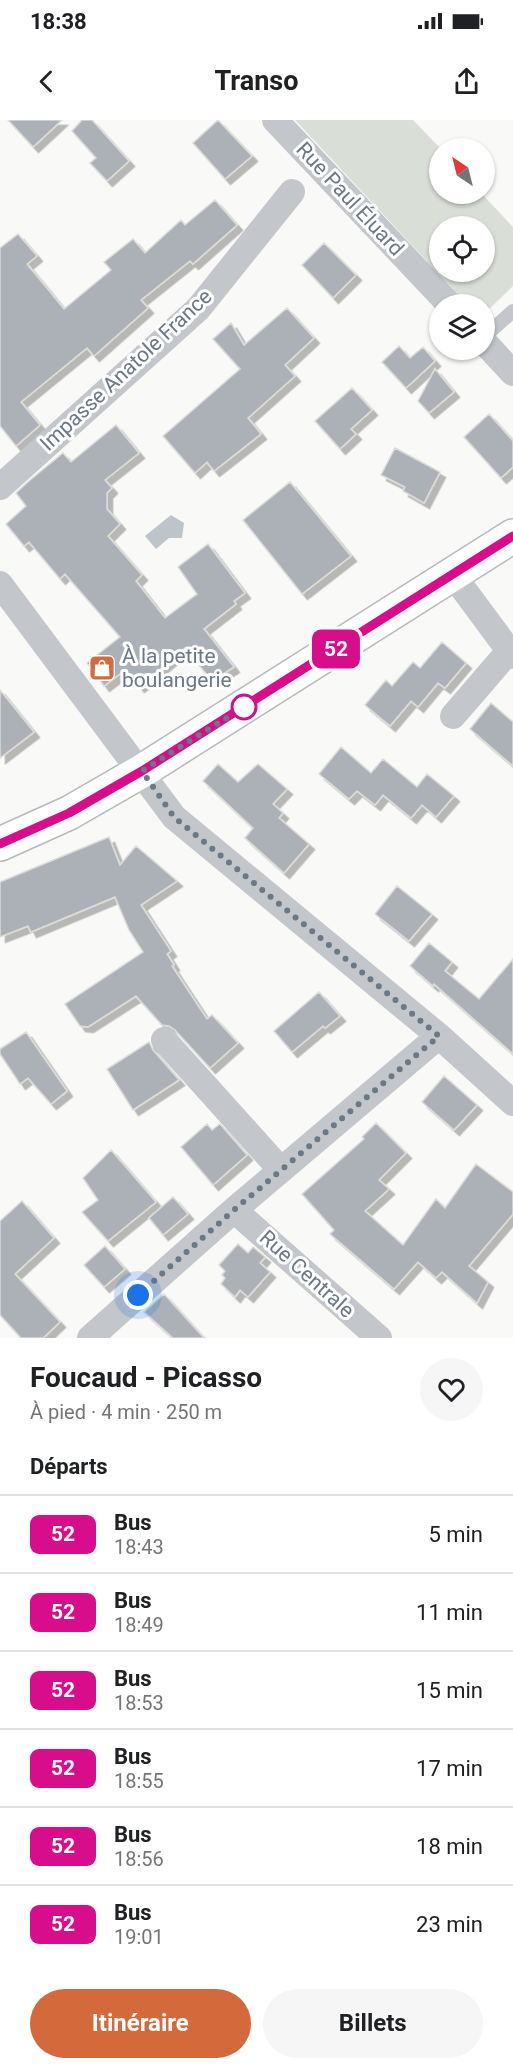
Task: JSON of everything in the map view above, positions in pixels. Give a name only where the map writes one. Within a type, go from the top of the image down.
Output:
[{"type":"main road","points":[[0,844],[69,813],[142,771],[513,536]]},
{"type":"street","name":"Rue Paul Éluard","points":[[275,120],[440,294]]},
{"type":"street","name":"Impasse Anatole France","points":[[0,487],[198,309],[292,192]]},
{"type":"street","points":[[495,354],[513,373]]},
{"type":"street","points":[[453,575],[511,653],[453,716]]},
{"type":"street","points":[[0,584],[142,771],[174,817],[439,1036],[513,1103]]},
{"type":"street","points":[[90,1338],[234,1210],[439,1036]]},
{"type":"street","points":[[164,1040],[281,1170]]},
{"type":"street","name":"Rue Centrale","points":[[234,1210],[379,1338]]},
{"type":"lane","points":[[495,327],[513,311]]},
{"type":"shaded area","points":[[295,120],[413,120],[430,138],[429,204],[491,204],[513,227],[513,286],[495,303],[495,294],[458,294],[446,282],[495,282],[495,216],[429,216],[429,263]]},
{"type":"shaded area","points":[[171,515],[184,523],[182,538],[169,538],[156,549],[145,536]]},
{"type":"building","points":[[8,120],[62,120],[33,147]]},
{"type":"building","points":[[82,120],[92,120],[129,161],[107,181],[90,163],[96,158],[72,131]]},
{"type":"building","points":[[218,120],[252,156],[225,179],[193,143]]},
{"type":"building","points":[[215,200],[237,225],[193,264],[190,261],[141,300],[148,308],[94,356],[87,348],[21,402],[40,425],[16,446],[0,426],[0,248],[18,234],[37,256],[27,264],[64,309],[111,270],[104,262],[133,239],[145,253],[181,220],[185,225]]},
{"type":"building","points":[[324,243],[356,275],[333,298],[302,265]]},
{"type":"building","points":[[287,308],[314,338],[285,365],[295,376],[248,418],[261,434],[214,471],[207,462],[195,473],[163,436],[240,369],[213,339],[231,323],[244,345]]},
{"type":"building","points":[[399,346],[410,358],[423,347],[429,354],[429,360],[435,361],[406,388],[382,362]]},
{"type":"building","points":[[435,369],[454,392],[429,413],[418,401]]},
{"type":"building","points":[[352,388],[372,410],[351,429],[356,434],[340,449],[315,421]]},
{"type":"building","points":[[489,414],[513,441],[513,467],[501,478],[464,437]]},
{"type":"building","points":[[116,425],[139,453],[105,480],[112,488],[107,493],[107,509],[120,524],[108,536],[142,575],[136,581],[165,618],[197,594],[178,567],[208,544],[245,593],[234,601],[236,604],[204,629],[234,667],[212,681],[185,648],[139,687],[125,670],[104,686],[87,663],[120,637],[65,574],[60,579],[29,542],[24,546],[6,524],[26,506],[16,493],[29,481],[63,453],[71,462]]},
{"type":"building","points":[[395,448],[440,472],[424,503],[403,491],[405,487],[381,475]]},
{"type":"building","points":[[290,482],[351,556],[302,594],[243,520]]},
{"type":"building","points":[[442,642],[466,663],[445,688],[438,683],[418,707],[411,701],[390,726],[365,705],[386,680],[392,686],[413,662],[420,668]]},
{"type":"building","points":[[0,690],[34,732],[0,758]]},
{"type":"building","points":[[491,703],[513,722],[513,766],[470,729]]},
{"type":"building","points":[[341,747],[371,773],[383,759],[417,787],[427,774],[454,796],[436,817],[422,805],[411,818],[383,795],[375,805],[357,791],[349,799],[319,774]]},
{"type":"building","points":[[218,764],[238,782],[258,764],[287,789],[273,804],[283,813],[279,818],[309,844],[284,873],[245,838],[253,828],[203,781]]},
{"type":"building","points":[[109,837],[120,865],[136,846],[177,881],[141,905],[171,951],[167,954],[174,965],[172,966],[207,1019],[212,1015],[238,1043],[210,1068],[175,1030],[162,1025],[136,996],[88,1027],[80,1026],[65,1004],[143,952],[129,930],[115,897],[31,932],[28,926],[0,937],[0,882]]},
{"type":"building","points":[[397,886],[432,914],[409,941],[375,914]]},
{"type":"building","points":[[429,943],[452,962],[445,971],[479,999],[513,959],[513,1054],[434,984],[433,986],[410,966]]},
{"type":"building","points":[[319,992],[340,1016],[325,1028],[323,1026],[292,1052],[274,1031]]},
{"type":"building","points":[[26,1032],[67,1091],[51,1104],[28,1078],[20,1084],[0,1054],[0,1049]]},
{"type":"building","points":[[149,1042],[153,1050],[179,1080],[133,1110],[107,1069]]},
{"type":"building","points":[[444,1076],[477,1105],[454,1130],[422,1102]]},
{"type":"building","points":[[376,1123],[406,1153],[379,1180],[389,1189],[365,1211],[403,1245],[436,1199],[445,1208],[476,1164],[513,1192],[513,1214],[469,1266],[488,1282],[477,1303],[442,1272],[436,1278],[418,1262],[394,1289],[330,1234],[334,1230],[302,1194],[364,1139],[362,1137]]},
{"type":"building","points":[[207,1124],[212,1130],[220,1124],[247,1155],[213,1185],[181,1147]]},
{"type":"building","points":[[111,1150],[156,1202],[108,1241],[82,1212],[98,1200],[83,1178]]},
{"type":"building","points":[[173,1197],[188,1214],[163,1235],[149,1218]]},
{"type":"building","points":[[22,1201],[54,1238],[15,1274],[60,1322],[43,1338],[21,1338],[0,1315],[0,1221]]},
{"type":"building","points":[[238,1244],[248,1253],[253,1247],[265,1257],[260,1263],[270,1272],[248,1297],[240,1290],[235,1297],[221,1284],[225,1278],[222,1275],[225,1271],[219,1265]]},
{"type":"building","points":[[105,1246],[125,1269],[104,1287],[84,1265]]},
{"type":"building","points":[[164,1294],[204,1338],[173,1338],[144,1312]]},
{"type":"bus line","name":"52","points":[[0,844],[69,813],[142,771],[513,536]]},
{"type":"place","name":"À la petite boulangerie","points":[[102,668]]},
{"type":"route","points":[[138,1295],[234,1210],[439,1036],[174,817],[142,771],[244,707]]}]
